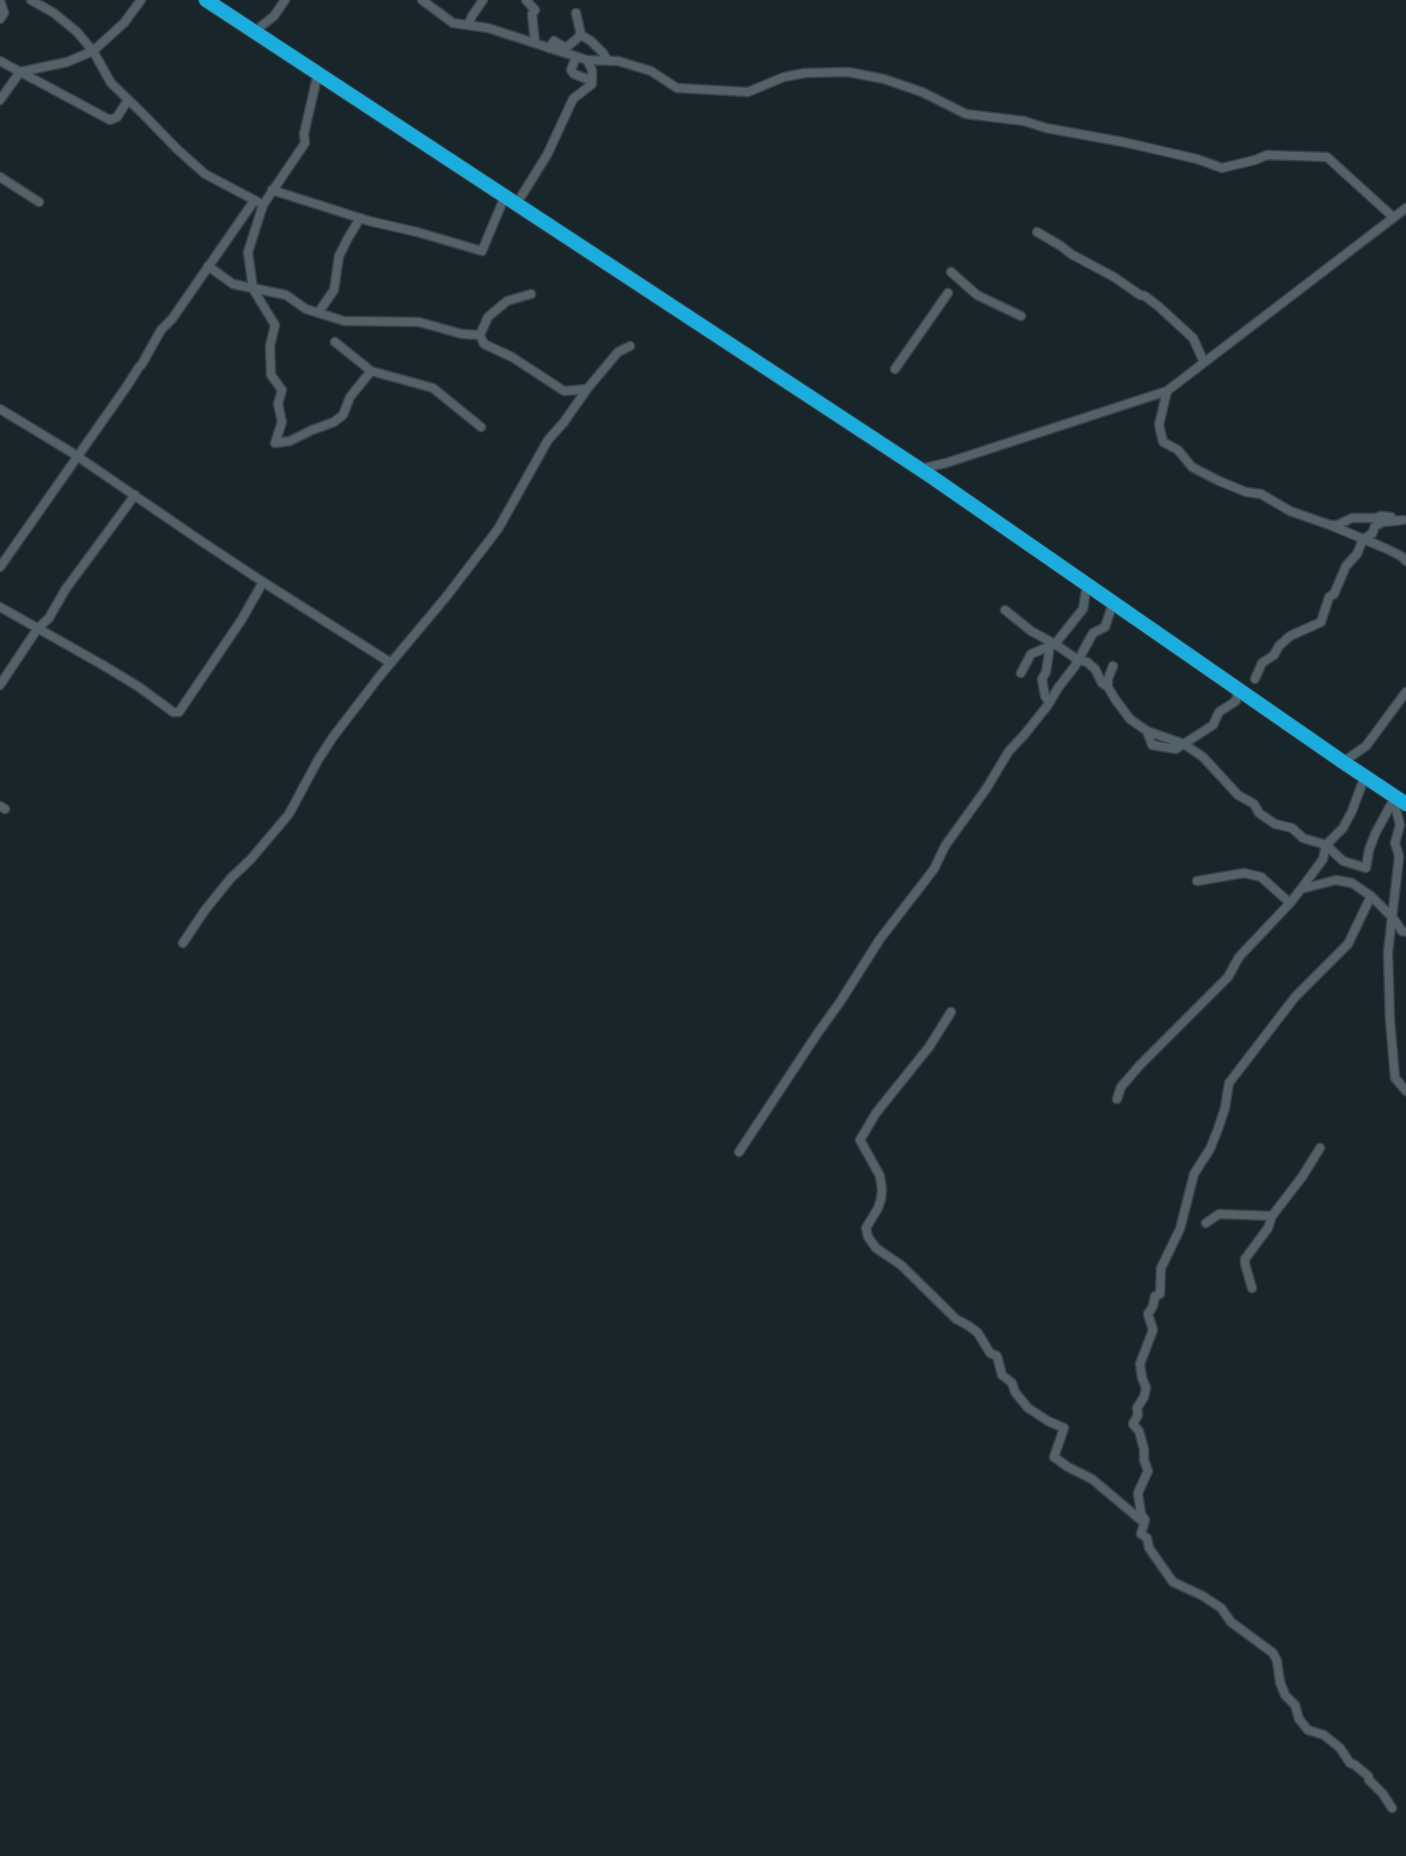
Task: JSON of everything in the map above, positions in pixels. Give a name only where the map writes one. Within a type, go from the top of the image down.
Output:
[{"type":"highway","points":[[206,0],[919,469],[1395,798]]},
{"type":"street","points":[[0,0],[4,13],[0,19]]},
{"type":"street","points":[[31,0],[54,13],[77,32],[93,51],[111,83],[177,149],[205,174],[258,203]]},
{"type":"street","points":[[0,100],[20,72],[67,62],[93,51],[124,23],[141,0]]},
{"type":"street","points":[[255,32],[273,16],[285,0]]},
{"type":"street","points":[[422,0],[435,3],[453,23],[488,28],[587,60],[618,61],[651,71],[677,88],[748,92],[784,77],[805,73],[848,72],[922,92],[966,114],[1024,121],[1046,128],[1124,142],[1197,159],[1222,168],[1267,155],[1327,157],[1393,217]]},
{"type":"street","points":[[468,25],[483,0]]},
{"type":"street","points":[[526,0],[535,10]]},
{"type":"street","points":[[535,43],[532,14],[541,0]]},
{"type":"street","points":[[576,13],[581,34],[603,53],[607,60]]},
{"type":"street","points":[[549,48],[554,41],[566,48],[581,34]]},
{"type":"street","points":[[576,57],[571,70],[574,74],[592,81]]},
{"type":"street","points":[[272,190],[360,218],[482,251],[511,200],[548,155],[573,99],[592,84],[592,70],[587,60]]},
{"type":"street","points":[[0,61],[110,120],[117,117],[128,100]]},
{"type":"street","points":[[0,567],[142,364],[161,330],[172,319],[208,266],[258,203],[272,190],[305,143],[304,134],[318,73]]},
{"type":"street","points":[[0,177],[39,202]]},
{"type":"street","points":[[258,203],[248,252],[253,289],[275,325],[270,346],[270,375],[282,390],[278,404],[282,422],[275,443],[290,441],[344,416],[350,398],[371,370]]},
{"type":"street","points":[[919,469],[946,463],[1167,391],[1406,208]]},
{"type":"street","points":[[318,313],[334,290],[339,256],[360,218]]},
{"type":"street","points":[[1037,232],[1158,306],[1193,338],[1204,362]]},
{"type":"street","points":[[208,266],[233,284],[286,295],[306,309],[344,321],[419,322],[462,334],[480,334]]},
{"type":"street","points":[[951,272],[977,295],[1021,316]]},
{"type":"street","points":[[895,369],[948,293]]},
{"type":"street","points":[[531,294],[507,301],[489,317],[480,334],[484,344],[512,357],[564,391],[587,389]]},
{"type":"street","points":[[335,342],[371,370],[433,388],[481,427]]},
{"type":"street","points":[[183,943],[205,910],[289,814],[328,745],[498,530],[548,440],[618,352],[630,345]]},
{"type":"street","points":[[1167,391],[1160,425],[1163,442],[1178,450],[1192,467],[1246,492],[1261,494],[1290,511],[1363,539],[1401,556],[1406,561]]},
{"type":"street","points":[[1,411],[77,456],[201,542],[391,663]]},
{"type":"street","points":[[0,685],[38,628],[49,618],[65,590],[135,495]]},
{"type":"street","points":[[1330,525],[1337,525],[1352,518],[1381,516],[1404,520]]},
{"type":"street","points":[[1255,679],[1262,663],[1274,655],[1279,646],[1290,636],[1321,622],[1329,597],[1334,594],[1346,566],[1357,554],[1363,539],[1372,534],[1375,526],[1383,522],[1404,520]]},
{"type":"street","points":[[0,608],[139,687],[173,712],[179,712],[242,619],[263,582]]},
{"type":"street","points":[[1021,673],[1031,654],[1049,646],[1083,609],[1087,584]]},
{"type":"street","points":[[740,1152],[880,939],[934,869],[945,846],[1010,751],[1049,702],[1078,660],[1093,633],[1105,627],[1113,603]]},
{"type":"street","points":[[1005,610],[1049,646],[1087,662],[1095,669],[1102,682],[1131,719],[1147,731],[1184,744],[1203,757],[1238,795],[1254,804],[1259,813],[1275,824],[1293,828],[1303,838],[1326,845],[1343,861],[1366,868],[1375,834],[1395,798]]},
{"type":"street","points":[[1049,646],[1046,672],[1042,679],[1045,696],[1049,702]]},
{"type":"street","points":[[1108,687],[1108,679],[1113,666]]},
{"type":"street","points":[[1184,744],[1213,725],[1219,712],[1236,701],[1238,689]]},
{"type":"street","points":[[1342,762],[1366,746],[1406,692]]},
{"type":"street","points":[[1117,1099],[1121,1087],[1140,1065],[1228,977],[1239,957],[1301,889],[1323,859],[1326,845],[1342,828],[1365,777]]},
{"type":"street","points":[[1395,798],[1400,825],[1395,843],[1399,856],[1388,952],[1390,1020],[1395,1078],[1406,1091]]},
{"type":"street","points":[[1197,881],[1244,873],[1261,877],[1290,903]]},
{"type":"street","points":[[1301,889],[1336,880],[1352,883],[1371,896],[1393,918],[1402,931],[1406,932]]},
{"type":"street","points":[[1371,896],[1348,944],[1295,997],[1230,1083],[1225,1108],[1210,1149],[1194,1174],[1180,1229],[1161,1268],[1160,1294],[1155,1296],[1148,1314],[1153,1330],[1140,1364],[1146,1388],[1133,1424],[1139,1431],[1148,1471],[1138,1493],[1141,1514],[1145,1520],[1141,1534],[1147,1538],[1149,1548],[1173,1582],[1203,1596],[1221,1608],[1230,1622],[1273,1653],[1285,1695],[1295,1705],[1299,1719],[1308,1730],[1324,1735],[1340,1748],[1350,1763],[1368,1776],[1392,1808]]},
{"type":"street","points":[[951,1012],[929,1047],[882,1105],[860,1140],[880,1176],[882,1190],[878,1208],[866,1228],[868,1238],[876,1248],[901,1265],[956,1319],[978,1333],[990,1353],[997,1356],[1002,1375],[1012,1383],[1015,1392],[1028,1408],[1048,1421],[1065,1428],[1054,1457],[1092,1479],[1145,1524]]},
{"type":"street","points":[[1252,1288],[1245,1259],[1320,1148]]},
{"type":"street","points":[[1206,1223],[1219,1214],[1272,1216]]}]
